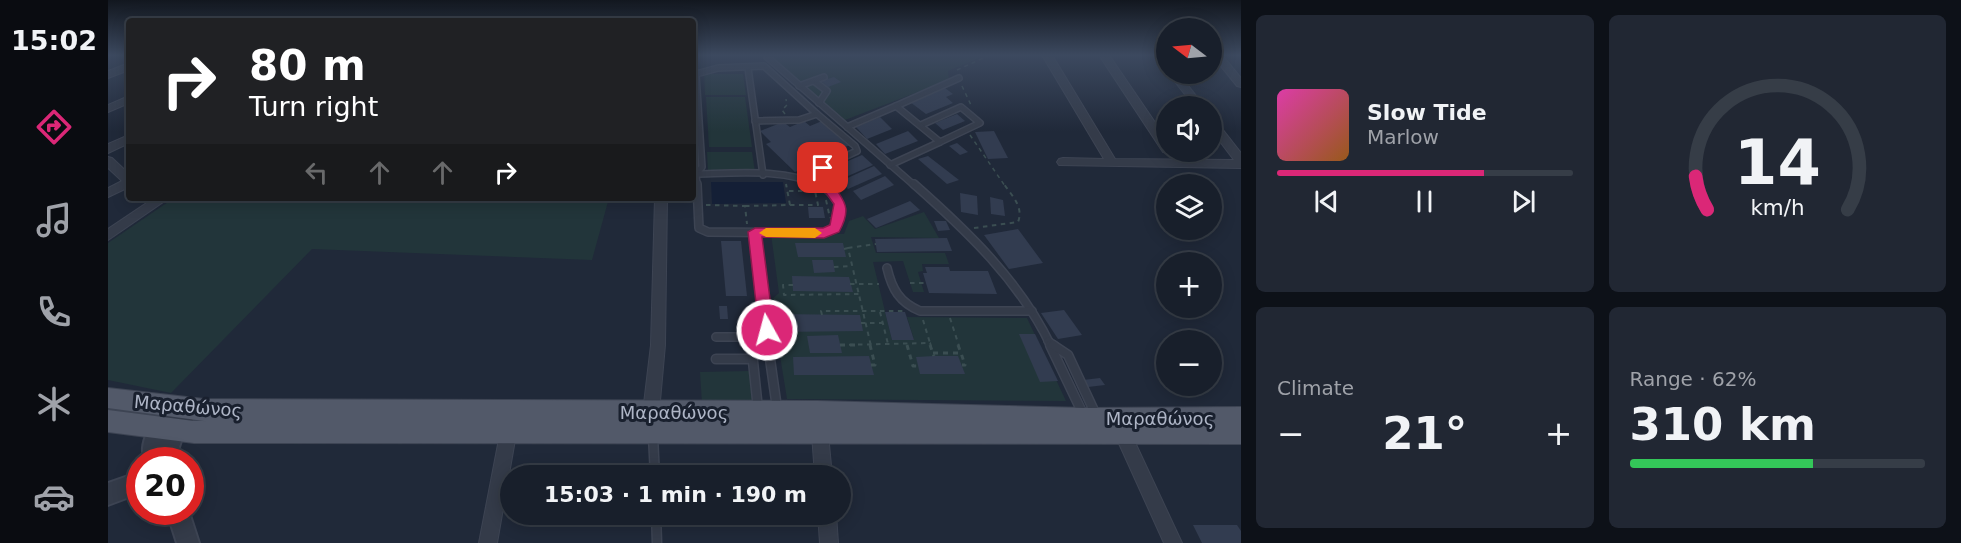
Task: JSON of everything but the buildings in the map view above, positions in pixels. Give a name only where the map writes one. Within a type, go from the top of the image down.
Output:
[{"type":"main road","name":"Μαραθώνος","points":[[108,398],[176,419],[508,434],[768,416],[1101,422],[1241,433]]},
{"type":"main road","name":"Μαραθώνος","points":[[768,416],[820,434],[1241,418]]},
{"type":"main road","name":"Μαραθώνος","points":[[108,421],[176,419],[652,423]]},
{"type":"street","points":[[1062,80],[1112,163]]},
{"type":"street","points":[[1121,80],[1156,132]]},
{"type":"street","points":[[1182,84],[1191,96]]},
{"type":"street","points":[[108,109],[126,100]]},
{"type":"street","points":[[1222,136],[1241,162]]},
{"type":"street","points":[[108,149],[126,140]]},
{"type":"street","points":[[108,161],[126,178]]},
{"type":"street","points":[[1063,162],[1241,162]]},
{"type":"street","points":[[108,193],[126,183]]},
{"type":"street","points":[[108,235],[153,201]]},
{"type":"street","points":[[652,423],[658,345],[661,201]]},
{"type":"street","points":[[155,447],[176,419]]},
{"type":"street","points":[[168,447],[176,419]]},
{"type":"street","points":[[1101,422],[1173,543]]},
{"type":"street","points":[[488,543],[508,434]]},
{"type":"street","points":[[820,434],[823,465]]},
{"type":"street","points":[[108,494],[126,487]]},
{"type":"street","points":[[182,525],[188,543]]},
{"type":"street","points":[[828,525],[830,543]]},
{"type":"lane","points":[[696,80],[702,156],[702,167],[696,174],[699,228],[708,232],[750,230],[830,232],[838,224],[841,211],[837,196],[826,188],[798,178],[696,174]]},
{"type":"lane","points":[[750,80],[763,175]]},
{"type":"lane","points":[[780,80],[855,146],[856,151],[798,178]]},
{"type":"lane","points":[[793,80],[962,229],[1020,294],[1048,341],[1074,398],[1101,422]]},
{"type":"lane","points":[[847,127],[954,80]]},
{"type":"lane","points":[[799,86],[814,81],[827,91],[819,103]]},
{"type":"lane","points":[[896,106],[940,142]]},
{"type":"lane","points":[[890,165],[980,123],[961,107],[921,126]]},
{"type":"lane","points":[[755,121],[800,120],[817,114]]},
{"type":"lane","points":[[823,168],[826,188]]},
{"type":"lane","points":[[750,230],[770,352],[768,416]]},
{"type":"lane","points":[[887,268],[890,282],[898,298],[906,306],[920,311],[1032,311]]},
{"type":"lane","points":[[716,337],[750,337],[752,356],[768,416]]},
{"type":"lane","points":[[1048,341],[1068,355],[1101,422]]},
{"type":"lane","points":[[716,359],[770,352]]},
{"type":"lane","points":[[1074,398],[1101,422]]},
{"type":"lane","points":[[652,423],[654,465]]},
{"type":"lane","points":[[656,525],[657,543]]},
{"type":"path","points":[[960,80],[980,123]]},
{"type":"path","points":[[786,99],[787,105],[782,110],[790,120]]},
{"type":"path","points":[[962,229],[1018,222],[1021,215],[1019,206],[971,136],[964,131]]},
{"type":"path","points":[[785,180],[790,205]]},
{"type":"path","points":[[826,188],[830,219],[828,224]]},
{"type":"path","points":[[706,197],[706,206],[818,205],[815,191],[788,191]]},
{"type":"path","points":[[745,206],[750,230]]},
{"type":"path","points":[[738,225],[750,230]]},
{"type":"path","points":[[871,365],[875,365],[846,249],[876,244]]},
{"type":"path","points":[[834,267],[852,266]]},
{"type":"path","points":[[910,283],[926,283]]},
{"type":"path","points":[[850,284],[879,284]]},
{"type":"path","points":[[793,285],[783,285],[784,295],[859,294]]},
{"type":"path","points":[[822,315],[821,311],[920,311],[933,355],[961,352]]},
{"type":"path","points":[[880,311],[888,344]]},
{"type":"path","points":[[948,312],[965,365],[962,365]]},
{"type":"path","points":[[863,323],[883,323]]},
{"type":"path","points":[[840,345],[930,343]]},
{"type":"path","points":[[907,344],[913,366],[918,366]]},
{"type":"green space","points":[[704,80],[744,80],[746,95],[705,95]]},
{"type":"green space","points":[[798,80],[948,80],[845,120]]},
{"type":"green space","points":[[706,97],[745,97],[752,147],[709,147]]},
{"type":"green space","points":[[707,152],[752,152],[755,172],[708,172]]},
{"type":"green space","points":[[170,201],[608,201],[592,260],[312,249],[171,393],[108,380],[108,243]]},
{"type":"green space","points":[[924,212],[939,238],[871,237],[876,253],[945,253],[949,264],[922,264],[923,271],[918,272],[924,292],[913,292],[903,261],[873,262],[892,340],[914,340],[907,317],[1027,318],[1066,401],[787,399],[771,300],[779,293],[771,234],[844,234],[849,221],[863,216],[875,229]]},
{"type":"green space","points":[[749,371],[753,403],[702,404],[700,372]]},
{"type":"water","points":[[711,182],[783,182],[786,203],[712,204]]},
{"type":"slow traffic","points":[[766,233],[815,233]]},
{"type":"route","points":[[767,330],[755,232],[824,233],[834,229],[839,220],[840,204],[837,196],[824,182],[823,168]]}]
